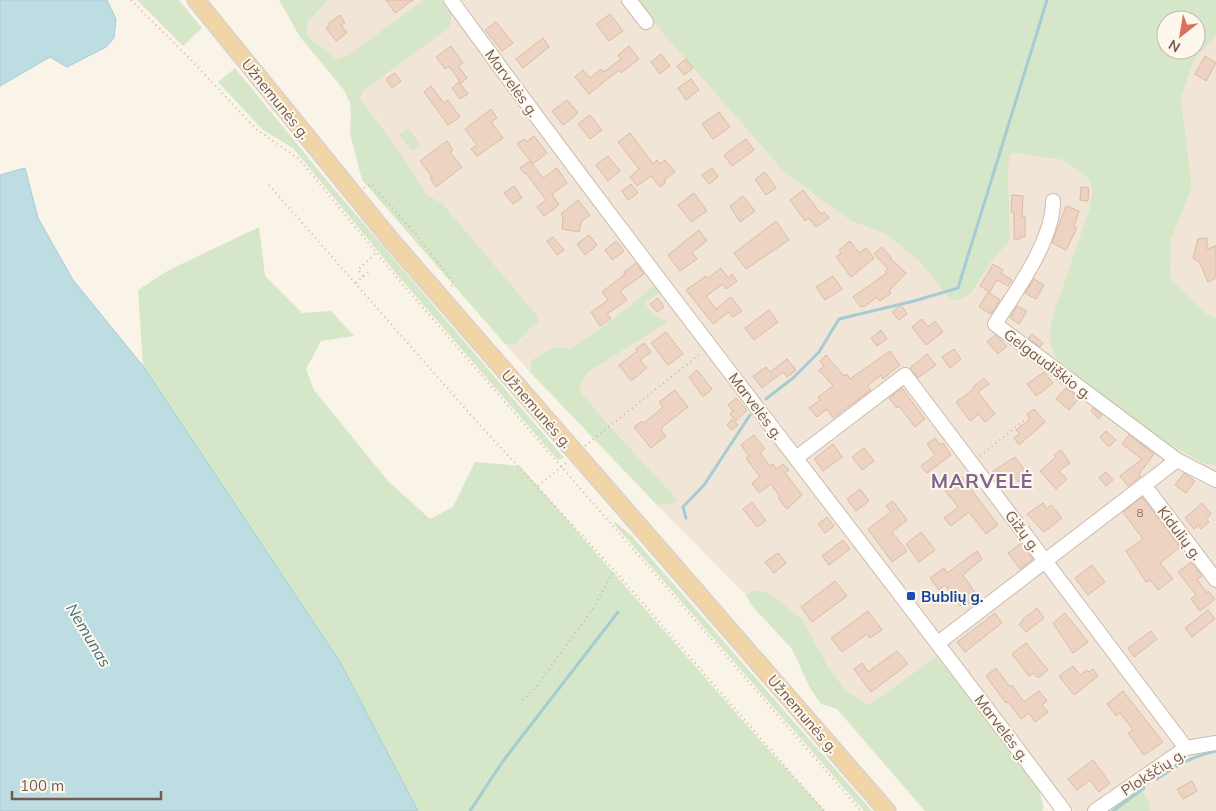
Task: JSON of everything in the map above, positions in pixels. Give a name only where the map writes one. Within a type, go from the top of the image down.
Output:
[{"type":"main road","name":"Užnemunės g.","points":[[196,0],[354,196],[440,297],[887,811]]},
{"type":"street","name":"Marvelės g.","points":[[451,0],[531,110],[1064,811]]},
{"type":"street","points":[[629,0],[646,22]]},
{"type":"street","name":"Gelgaudiškio g.","points":[[1053,201],[1053,212],[1037,257],[995,324],[1177,460],[1216,480]]},
{"type":"street","name":"Gižų g.","points":[[796,458],[905,375],[1186,748]]},
{"type":"street","points":[[938,643],[1177,460]]},
{"type":"street","name":"Kidulių g.","points":[[1144,485],[1216,580]]},
{"type":"street","name":"Plokščių g.","points":[[1095,811],[1186,748],[1216,743]]},
{"type":"path","points":[[131,0],[256,129],[298,159],[376,253],[861,811]]},
{"type":"path","points":[[354,196],[371,184],[414,232],[454,282],[440,297]]},
{"type":"path","points":[[269,185],[477,422],[614,570],[824,811]]},
{"type":"path","points":[[364,276],[358,270],[376,253]]},
{"type":"path","points":[[356,283],[370,270]]},
{"type":"path","points":[[615,421],[710,346]]},
{"type":"path","points":[[971,463],[1026,418]]},
{"type":"path","points":[[523,700],[534,689],[594,607],[614,570]]},
{"type":"shaded area","points":[[328,0],[423,0],[349,55],[336,59],[307,36],[307,23]]},
{"type":"shaded area","points":[[457,0],[634,0],[784,172],[851,221],[886,234],[919,261],[950,299],[991,262],[1010,240],[1008,171],[1010,157],[1014,153],[1063,160],[1089,179],[1092,190],[1090,207],[1052,318],[1049,338],[1203,463],[1216,466],[1216,811],[1150,811],[1149,800],[1139,788],[1108,811],[1073,811]]},
{"type":"shaded area","points":[[452,15],[656,283],[635,303],[582,341],[569,349],[531,361],[530,372],[505,344],[516,345],[538,323],[442,203],[427,195],[400,152],[360,97],[363,91],[449,28]]},
{"type":"shaded area","points":[[1216,35],[1216,318],[1207,314],[1170,280],[1171,240],[1192,187],[1181,99],[1194,60],[1206,60],[1206,46]]},
{"type":"shaded area","points":[[662,291],[937,656],[869,705],[846,691],[827,665],[803,620],[768,592],[756,590],[745,594],[657,505],[675,503],[676,498],[579,390],[587,373],[668,322],[654,315],[645,303]]},
{"type":"green space","points":[[137,0],[179,0],[202,28],[183,46]]},
{"type":"green space","points":[[279,0],[328,0],[307,23],[307,36],[336,59],[349,55],[423,0],[442,0],[452,15],[449,28],[363,91],[360,98],[400,152],[427,195],[442,203],[537,316],[538,323],[515,345],[505,344],[362,180],[350,133],[350,103],[344,90],[300,37]]},
{"type":"green space","points":[[634,0],[1216,0],[1216,35],[1206,46],[1206,10],[1156,10],[1156,60],[1194,60],[1181,99],[1192,187],[1171,240],[1170,279],[1207,314],[1216,318],[1216,466],[1203,463],[1143,429],[1065,370],[1055,355],[1049,338],[1052,318],[1090,207],[1092,190],[1089,179],[1063,160],[1014,153],[1010,156],[1008,171],[1010,240],[991,262],[970,294],[958,300],[950,299],[919,261],[886,234],[851,221],[784,172]]},
{"type":"green space","points":[[235,68],[324,177],[564,458],[558,460],[400,278],[293,148],[263,130],[218,82]]},
{"type":"green space","points":[[408,128],[421,145],[412,151],[399,135]]},
{"type":"green space","points":[[259,227],[265,276],[302,313],[331,311],[354,336],[321,341],[306,369],[314,390],[388,481],[430,519],[453,507],[475,462],[520,466],[757,737],[825,811],[418,811],[340,662],[143,366],[138,290],[169,270]]},
{"type":"green space","points":[[656,283],[662,291],[645,303],[654,315],[668,322],[587,373],[579,390],[676,498],[676,503],[657,505],[530,372],[531,361],[554,348],[564,347],[569,349],[614,318]]},
{"type":"green space","points":[[615,522],[632,536],[872,811],[864,811],[614,524]]},
{"type":"green space","points":[[756,590],[768,592],[803,620],[827,665],[846,691],[869,705],[937,656],[1039,790],[1044,808],[1042,811],[925,811],[837,709],[821,704],[810,688],[792,649],[753,607],[745,594]]},
{"type":"green space","points":[[1139,788],[1149,800],[1150,811],[1108,811]]},
{"type":"water","points":[[0,0],[107,0],[116,19],[114,38],[106,47],[67,67],[50,57],[0,86]]},
{"type":"water","name":"Nemunas","points":[[25,168],[38,218],[73,280],[143,366],[340,662],[418,811],[0,811],[0,175]]},
{"type":"building","points":[[386,0],[413,0],[395,13]]},
{"type":"building","points":[[610,14],[623,31],[609,41],[596,24]]},
{"type":"building","points":[[340,15],[345,23],[341,25],[347,33],[336,41],[326,28],[330,25],[329,23]]},
{"type":"building","points":[[496,22],[513,43],[502,51],[485,30]]},
{"type":"building","points":[[543,38],[549,47],[523,68],[516,59]]},
{"type":"building","points":[[451,46],[463,63],[458,66],[467,78],[461,83],[449,66],[445,69],[436,57]]},
{"type":"building","points":[[629,46],[639,59],[621,73],[619,70],[589,94],[575,77],[583,70],[590,78],[601,69],[604,72],[621,59],[618,55]]},
{"type":"building","points":[[661,54],[670,66],[660,74],[651,62]]},
{"type":"building","points":[[1206,57],[1216,63],[1206,81],[1195,74],[1203,60],[1206,60]]},
{"type":"building","points":[[686,59],[693,68],[684,75],[677,66]]},
{"type":"building","points":[[395,73],[401,81],[392,88],[386,79]]},
{"type":"building","points":[[691,79],[699,90],[686,100],[678,88]]},
{"type":"building","points":[[459,82],[468,94],[460,99],[452,88]]},
{"type":"building","points":[[431,86],[444,103],[448,100],[460,117],[448,125],[424,92]]},
{"type":"building","points":[[567,100],[578,113],[563,125],[552,111]]},
{"type":"building","points":[[491,109],[497,118],[491,122],[503,138],[477,156],[471,149],[477,145],[465,129]]},
{"type":"building","points":[[719,112],[730,127],[713,139],[702,124]]},
{"type":"building","points":[[590,115],[602,130],[590,139],[578,124]]},
{"type":"building","points":[[630,133],[653,164],[657,160],[660,164],[665,160],[675,172],[664,180],[666,182],[660,187],[651,176],[637,186],[630,177],[639,169],[618,142]]},
{"type":"building","points":[[534,136],[547,153],[533,164],[517,144],[524,139],[526,142]]},
{"type":"building","points":[[746,139],[754,150],[732,166],[724,155]]},
{"type":"building","points":[[447,141],[453,150],[450,152],[462,167],[436,187],[430,178],[432,177],[420,161]]},
{"type":"building","points":[[608,156],[620,171],[608,181],[596,165]]},
{"type":"building","points":[[530,161],[543,178],[557,168],[567,183],[552,194],[559,205],[544,216],[537,207],[546,200],[526,173],[520,168]]},
{"type":"building","points":[[712,168],[718,177],[709,184],[702,175]]},
{"type":"building","points":[[765,172],[776,188],[766,195],[755,179]]},
{"type":"building","points":[[631,184],[638,193],[628,200],[622,191]]},
{"type":"building","points":[[514,186],[522,198],[513,204],[504,193]]},
{"type":"building","points":[[1081,187],[1089,188],[1088,201],[1080,200]]},
{"type":"building","points":[[803,190],[821,214],[824,212],[829,218],[816,227],[809,218],[805,221],[790,200]]},
{"type":"building","points":[[694,193],[707,211],[691,222],[678,205]]},
{"type":"building","points":[[1012,195],[1023,196],[1022,217],[1025,217],[1025,237],[1020,237],[1020,239],[1014,239],[1014,213],[1011,212]]},
{"type":"building","points":[[743,196],[755,211],[740,222],[730,206]]},
{"type":"building","points":[[578,200],[590,215],[581,222],[579,232],[562,229],[563,217],[561,214]]},
{"type":"building","points":[[1066,206],[1079,211],[1074,227],[1077,228],[1066,250],[1052,243]]},
{"type":"building","points":[[776,221],[789,240],[746,269],[734,253]]},
{"type":"building","points":[[699,230],[707,241],[692,252],[697,259],[680,271],[668,255]]},
{"type":"building","points":[[589,235],[597,245],[585,255],[577,244]]},
{"type":"building","points":[[553,237],[564,250],[557,255],[547,241]]},
{"type":"building","points":[[1207,238],[1207,249],[1216,246],[1216,278],[1208,282],[1200,263],[1193,258],[1198,239]]},
{"type":"building","points":[[616,241],[624,251],[612,260],[605,250]]},
{"type":"building","points":[[850,241],[859,253],[866,248],[874,258],[851,277],[836,257],[841,253],[839,250]]},
{"type":"building","points":[[882,247],[890,258],[906,273],[889,291],[891,293],[880,301],[877,297],[864,307],[861,307],[853,297],[887,273],[885,272],[888,269],[874,254]]},
{"type":"building","points":[[636,263],[644,274],[620,291],[627,300],[607,314],[611,319],[600,326],[591,312],[608,300],[602,292]]},
{"type":"building","points":[[993,264],[1003,270],[1001,273],[1012,280],[1008,286],[997,280],[990,292],[980,286]]},
{"type":"building","points":[[721,268],[728,278],[732,274],[737,281],[726,289],[723,284],[706,296],[716,309],[731,297],[742,311],[733,317],[729,312],[713,324],[686,290],[706,276],[708,278]]},
{"type":"building","points":[[833,276],[842,289],[825,300],[816,287]]},
{"type":"building","points":[[1034,279],[1044,285],[1036,299],[1025,293]]},
{"type":"building","points":[[988,292],[1000,300],[991,314],[979,307]]},
{"type":"building","points":[[658,298],[664,307],[657,312],[650,304]]},
{"type":"building","points":[[901,305],[907,314],[899,320],[892,312]]},
{"type":"building","points":[[1017,306],[1027,311],[1019,324],[1010,318]]},
{"type":"building","points":[[769,310],[778,322],[754,340],[745,328]]},
{"type":"building","points":[[922,319],[928,327],[935,321],[943,332],[926,345],[912,327]]},
{"type":"building","points":[[881,330],[887,339],[877,346],[871,338]]},
{"type":"building","points":[[666,332],[683,354],[668,365],[651,343]]},
{"type":"building","points":[[1032,334],[1043,343],[1040,347],[1028,338]]},
{"type":"building","points":[[995,335],[1007,346],[998,354],[987,342]]},
{"type":"building","points":[[644,343],[651,352],[640,360],[647,368],[631,381],[619,365]]},
{"type":"building","points":[[954,349],[961,359],[950,368],[942,357]]},
{"type":"building","points":[[890,351],[900,365],[883,379],[881,375],[867,386],[871,390],[833,418],[827,409],[817,417],[809,408],[820,400],[818,397],[833,386],[819,370],[824,366],[820,361],[826,355],[844,376],[847,374],[850,379]]},
{"type":"building","points":[[927,354],[936,365],[918,378],[910,368]]},
{"type":"building","points":[[787,359],[796,370],[787,377],[783,372],[762,388],[753,376],[766,367],[770,372]]},
{"type":"building","points":[[697,370],[712,389],[703,397],[689,377]]},
{"type":"building","points":[[1044,372],[1053,383],[1036,396],[1027,384]]},
{"type":"building","points":[[984,378],[989,384],[978,392],[995,414],[985,422],[979,414],[970,421],[956,402],[974,389],[973,387]]},
{"type":"building","points":[[902,388],[925,419],[915,427],[899,406],[897,408],[889,398]]},
{"type":"building","points":[[1066,388],[1079,398],[1069,410],[1056,399]]},
{"type":"building","points":[[675,390],[688,407],[662,427],[661,430],[666,436],[651,448],[634,427],[642,421],[644,423],[663,407],[659,402]]},
{"type":"building","points":[[736,398],[747,410],[736,421],[730,414],[733,411],[728,405]]},
{"type":"building","points":[[1093,408],[1102,415],[1099,419],[1091,411]]},
{"type":"building","points":[[1034,409],[1045,422],[1019,445],[1014,438],[1020,434],[1016,430],[1030,419],[1027,414]]},
{"type":"building","points":[[732,419],[738,425],[732,430],[727,425]]},
{"type":"building","points":[[1106,431],[1116,440],[1109,447],[1100,437]]},
{"type":"building","points":[[754,435],[765,449],[760,453],[770,466],[773,464],[776,469],[783,464],[789,470],[785,473],[802,495],[787,509],[778,498],[780,497],[771,484],[759,493],[752,483],[760,477],[746,458],[749,456],[741,445]]},
{"type":"building","points":[[1129,435],[1154,454],[1139,474],[1141,476],[1128,486],[1120,476],[1142,459],[1122,444]]},
{"type":"building","points":[[935,438],[940,445],[943,443],[951,455],[927,473],[921,466],[935,455],[927,444]]},
{"type":"building","points":[[833,444],[842,457],[823,471],[814,459]]},
{"type":"building","points":[[864,448],[874,461],[862,470],[852,457]]},
{"type":"building","points":[[1061,450],[1070,463],[1059,471],[1067,479],[1056,489],[1040,471]]},
{"type":"building","points":[[1015,457],[1028,474],[1018,482],[1011,472],[1000,480],[993,471]]},
{"type":"building","points":[[1106,472],[1113,480],[1106,486],[1099,478]]},
{"type":"building","points":[[1184,473],[1195,481],[1186,493],[1175,485]]},
{"type":"building","points":[[961,476],[998,525],[986,534],[969,512],[951,526],[944,518],[958,507],[944,489]]},
{"type":"building","points":[[860,489],[869,501],[856,511],[847,499]]},
{"type":"building","points":[[1142,497],[1180,547],[1160,563],[1173,579],[1158,590],[1150,580],[1146,582],[1126,551],[1143,539],[1123,512]]},
{"type":"building","points":[[893,501],[907,520],[892,532],[907,551],[892,562],[868,529],[891,512],[886,506]]},
{"type":"building","points":[[752,502],[766,521],[757,527],[743,509]]},
{"type":"building","points":[[1043,503],[1047,509],[1051,505],[1062,518],[1044,532],[1027,514]]},
{"type":"building","points":[[1202,503],[1211,514],[1206,519],[1209,522],[1201,529],[1198,525],[1194,529],[1185,518]]},
{"type":"building","points":[[827,517],[834,526],[825,533],[818,524]]},
{"type":"building","points":[[921,532],[935,550],[919,562],[906,544]]},
{"type":"building","points":[[843,540],[850,549],[829,565],[822,556]]},
{"type":"building","points":[[1021,543],[1033,559],[1020,569],[1008,553]]},
{"type":"building","points":[[977,551],[982,559],[963,575],[978,597],[967,605],[965,603],[960,606],[945,585],[939,590],[930,578],[944,568],[947,573]]},
{"type":"building","points":[[778,553],[786,563],[774,573],[765,562]]},
{"type":"building","points":[[1191,562],[1202,576],[1197,579],[1207,593],[1208,591],[1215,599],[1200,611],[1191,599],[1196,595],[1178,572]]},
{"type":"building","points":[[1092,565],[1105,582],[1088,595],[1075,578]]},
{"type":"building","points":[[835,581],[847,596],[812,622],[801,607]]},
{"type":"building","points":[[1037,608],[1044,618],[1026,632],[1019,624]]},
{"type":"building","points":[[1208,610],[1215,619],[1192,637],[1185,628]]},
{"type":"building","points":[[868,611],[882,630],[870,638],[867,634],[842,652],[831,638]]},
{"type":"building","points":[[995,613],[1002,623],[965,652],[957,642]]},
{"type":"building","points":[[1065,613],[1088,642],[1073,653],[1053,623]]},
{"type":"building","points":[[1151,631],[1157,639],[1134,657],[1128,648]]},
{"type":"building","points":[[1026,643],[1048,670],[1038,678],[1034,673],[1029,676],[1012,654]]},
{"type":"building","points":[[897,651],[908,664],[871,692],[854,669],[862,663],[868,672]]},
{"type":"building","points":[[1073,666],[1080,675],[1087,670],[1089,672],[1093,669],[1098,676],[1074,695],[1059,676]]},
{"type":"building","points":[[996,668],[1010,687],[1012,685],[1024,702],[1039,691],[1047,701],[1042,705],[1048,712],[1035,722],[1029,713],[1021,719],[1008,702],[1006,703],[986,676]]},
{"type":"building","points":[[1123,691],[1163,742],[1144,755],[1128,733],[1133,730],[1120,713],[1116,716],[1107,704]]},
{"type":"building","points":[[1093,760],[1110,783],[1099,792],[1090,780],[1077,790],[1068,779]]},
{"type":"building","points":[[1192,781],[1197,791],[1183,799],[1177,789]]},
{"type":"waterway","points":[[766,399],[793,378],[819,352],[839,319],[958,288],[1047,0]]},
{"type":"waterway","points":[[686,518],[683,507],[704,485],[750,415]]},
{"type":"waterway","points":[[470,811],[503,761],[618,612]]},
{"type":"waterway","points":[[1157,779],[1185,762],[1216,751]]},
{"type":"waterway","points":[[1113,811],[1144,788]]},
{"type":"place","name":"Bublių g.","points":[[911,596]]},
{"type":"district","name":"MARVELĖ","points":[[982,480]]}]
